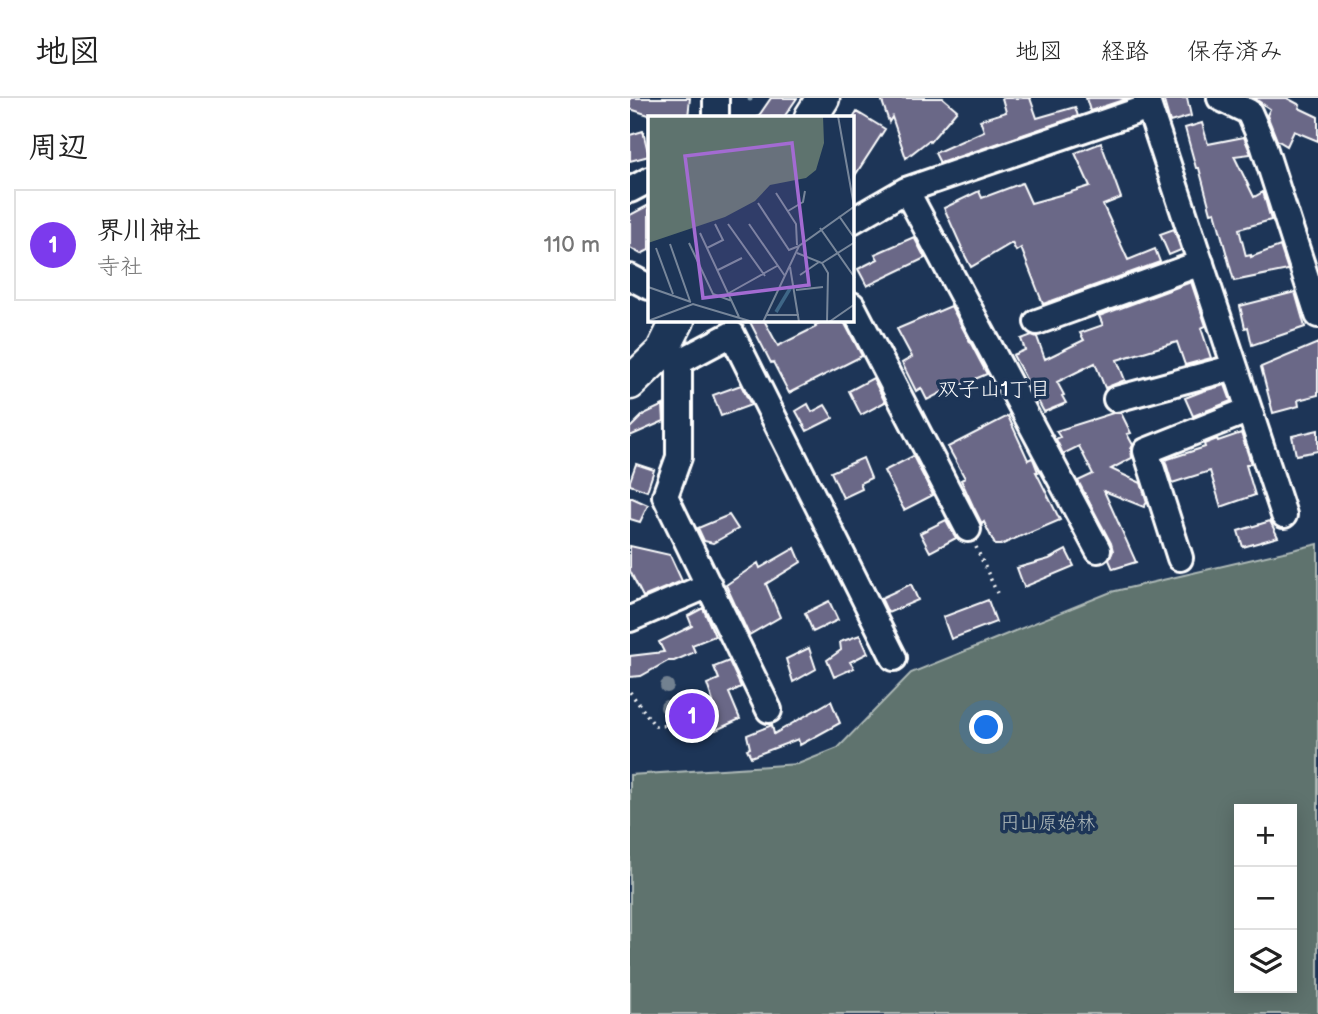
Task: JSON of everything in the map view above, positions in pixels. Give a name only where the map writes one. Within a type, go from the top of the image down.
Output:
[{"type":"main road","points":[[812,116],[823,98]]},
{"type":"main road","points":[[630,383],[671,357],[678,322]]},
{"type":"street","points":[[716,98],[716,116]]},
{"type":"street","points":[[1220,98],[1249,112],[1263,144],[1318,315]]},
{"type":"street","points":[[854,220],[906,190],[1148,103],[1284,515]]},
{"type":"street","points":[[630,190],[648,181]]},
{"type":"street","points":[[906,190],[1098,550]]},
{"type":"street","points":[[1037,322],[1201,263]]},
{"type":"street","points":[[630,277],[648,286]]},
{"type":"street","points":[[854,309],[968,529]]},
{"type":"street","points":[[769,710],[665,496],[678,457],[671,357],[732,334],[894,658]]},
{"type":"street","points":[[1116,399],[1235,367]]},
{"type":"street","points":[[1180,558],[1146,450],[1249,410]]},
{"type":"street","points":[[630,620],[709,585]]},
{"type":"path","points":[[968,529],[997,593]]},
{"type":"path","points":[[630,692],[655,726],[681,724]]},
{"type":"green space","name":"円山原始林","points":[[1318,544],[1318,1014],[630,1014],[630,775],[798,764],[838,748],[911,673],[1111,592]]},
{"type":"building","points":[[630,98],[690,98],[688,116],[652,116],[630,109]]},
{"type":"building","points":[[771,98],[797,98],[785,116],[759,116]]},
{"type":"building","points":[[881,98],[943,98],[957,110],[930,142],[929,140],[906,158],[892,117],[889,122]]},
{"type":"building","points":[[1002,98],[1030,98],[1037,118],[1075,107],[1078,116],[940,163],[935,153],[984,131],[980,120],[1006,112]]},
{"type":"building","points":[[1086,98],[1129,98],[1090,111]]},
{"type":"building","points":[[1163,98],[1187,98],[1191,116],[1170,122]]},
{"type":"building","points":[[1254,98],[1287,98],[1300,105],[1299,108],[1318,117],[1318,141],[1294,131],[1287,146],[1277,140],[1267,115],[1270,109]]},
{"type":"building","points":[[857,112],[885,129],[854,177],[854,117]]},
{"type":"building","points":[[1202,123],[1208,144],[1244,137],[1251,154],[1234,156],[1254,197],[1263,192],[1271,220],[1239,229],[1246,256],[1251,257],[1280,246],[1288,270],[1234,281],[1215,212],[1211,213],[1185,128]]},
{"type":"building","points":[[643,131],[648,156],[630,161],[630,135]]},
{"type":"building","points":[[1101,143],[1121,198],[1103,205],[1128,260],[1155,249],[1160,262],[1043,304],[1021,248],[1016,251],[1012,243],[971,267],[944,208],[979,191],[982,198],[1022,183],[1031,203],[1090,186],[1075,153]]},
{"type":"building","points":[[648,206],[648,250],[641,254],[630,248],[630,215]]},
{"type":"building","points":[[1174,229],[1181,250],[1169,255],[1160,234]]},
{"type":"building","points":[[914,237],[925,258],[867,286],[858,269],[878,259],[875,254]]},
{"type":"building","points":[[1191,282],[1206,326],[1201,328],[1211,358],[1185,365],[1177,342],[1117,360],[1125,380],[1105,388],[1095,363],[1057,382],[1066,403],[1044,412],[1013,355],[1025,350],[1021,339],[1032,335],[1037,337],[1045,359],[1084,340],[1080,333],[1103,325],[1099,316]]},
{"type":"building","points":[[1295,292],[1305,327],[1252,345],[1240,306]]},
{"type":"building","points":[[951,306],[987,374],[961,385],[960,383],[927,400],[921,388],[916,391],[902,363],[912,357],[897,329]]},
{"type":"building","points":[[750,322],[765,322],[778,346],[821,322],[844,322],[862,356],[789,393],[773,362],[771,363]]},
{"type":"building","points":[[1318,343],[1318,395],[1298,400],[1299,406],[1273,413],[1261,367]]},
{"type":"building","points":[[873,378],[885,402],[861,415],[849,391]]},
{"type":"building","points":[[741,385],[751,405],[721,416],[713,395]]},
{"type":"building","points":[[1225,385],[1231,401],[1193,416],[1185,398]]},
{"type":"building","points":[[808,404],[812,412],[825,405],[833,418],[807,431],[796,411]]},
{"type":"building","points":[[663,405],[664,421],[630,436],[630,428],[644,414]]},
{"type":"building","points":[[1113,413],[1121,413],[1131,433],[1127,434],[1133,445],[1132,458],[1111,469],[1141,483],[1147,502],[1144,507],[1104,491],[1136,562],[1113,569],[1109,560],[1113,551],[1111,543],[1078,481],[1093,474],[1079,446],[1063,454],[1056,439],[1060,437],[1056,431]]},
{"type":"building","points":[[1008,416],[1028,460],[1033,459],[1036,472],[1060,520],[1001,545],[995,545],[973,506],[961,480],[965,478],[948,447]]},
{"type":"building","points":[[1318,430],[1318,451],[1296,455],[1292,436]]},
{"type":"building","points":[[1241,433],[1251,463],[1246,465],[1255,495],[1221,507],[1210,471],[1172,483],[1165,460],[1205,447],[1204,444],[1217,439],[1218,441]]},
{"type":"building","points":[[913,456],[933,495],[904,510],[884,471]]},
{"type":"building","points":[[863,458],[871,478],[860,483],[862,489],[843,498],[831,472]]},
{"type":"building","points":[[636,464],[654,470],[647,491],[630,485]]},
{"type":"building","points":[[630,497],[648,505],[640,522],[630,519]]},
{"type":"building","points":[[729,515],[738,529],[713,543],[704,541],[698,528]]},
{"type":"building","points":[[946,520],[956,538],[930,552],[920,533]]},
{"type":"building","points":[[1270,521],[1278,537],[1243,547],[1238,531]]},
{"type":"building","points":[[630,546],[670,555],[682,581],[643,597],[630,571]]},
{"type":"building","points":[[795,548],[801,562],[766,584],[780,617],[749,635],[726,585],[758,563],[760,568]]},
{"type":"building","points":[[1066,550],[1074,566],[1024,587],[1017,568],[1049,559]]},
{"type":"building","points":[[911,584],[918,600],[888,613],[881,598]]},
{"type":"building","points":[[988,600],[996,622],[951,639],[943,617]]},
{"type":"building","points":[[829,601],[838,620],[813,632],[805,613]]},
{"type":"building","points":[[703,608],[715,636],[692,645],[695,652],[668,661],[641,676],[630,677],[630,656],[664,652],[659,642],[692,626],[688,616]]},
{"type":"building","points":[[860,635],[868,653],[850,662],[854,668],[834,677],[827,660],[841,650],[840,642]]},
{"type":"building","points":[[809,648],[816,669],[793,682],[786,659]]},
{"type":"building","points":[[729,661],[741,687],[729,693],[740,719],[716,730],[682,734],[678,706],[713,702],[707,684],[719,679],[714,667]]},
{"type":"building","points":[[831,701],[840,723],[800,745],[798,739],[751,757],[747,749],[750,748],[747,735],[772,725],[774,734]]},
{"type":"place","name":"界川神社","points":[[692,716]]},
{"type":"district","name":"双子山1丁目","points":[[994,389]]}]
